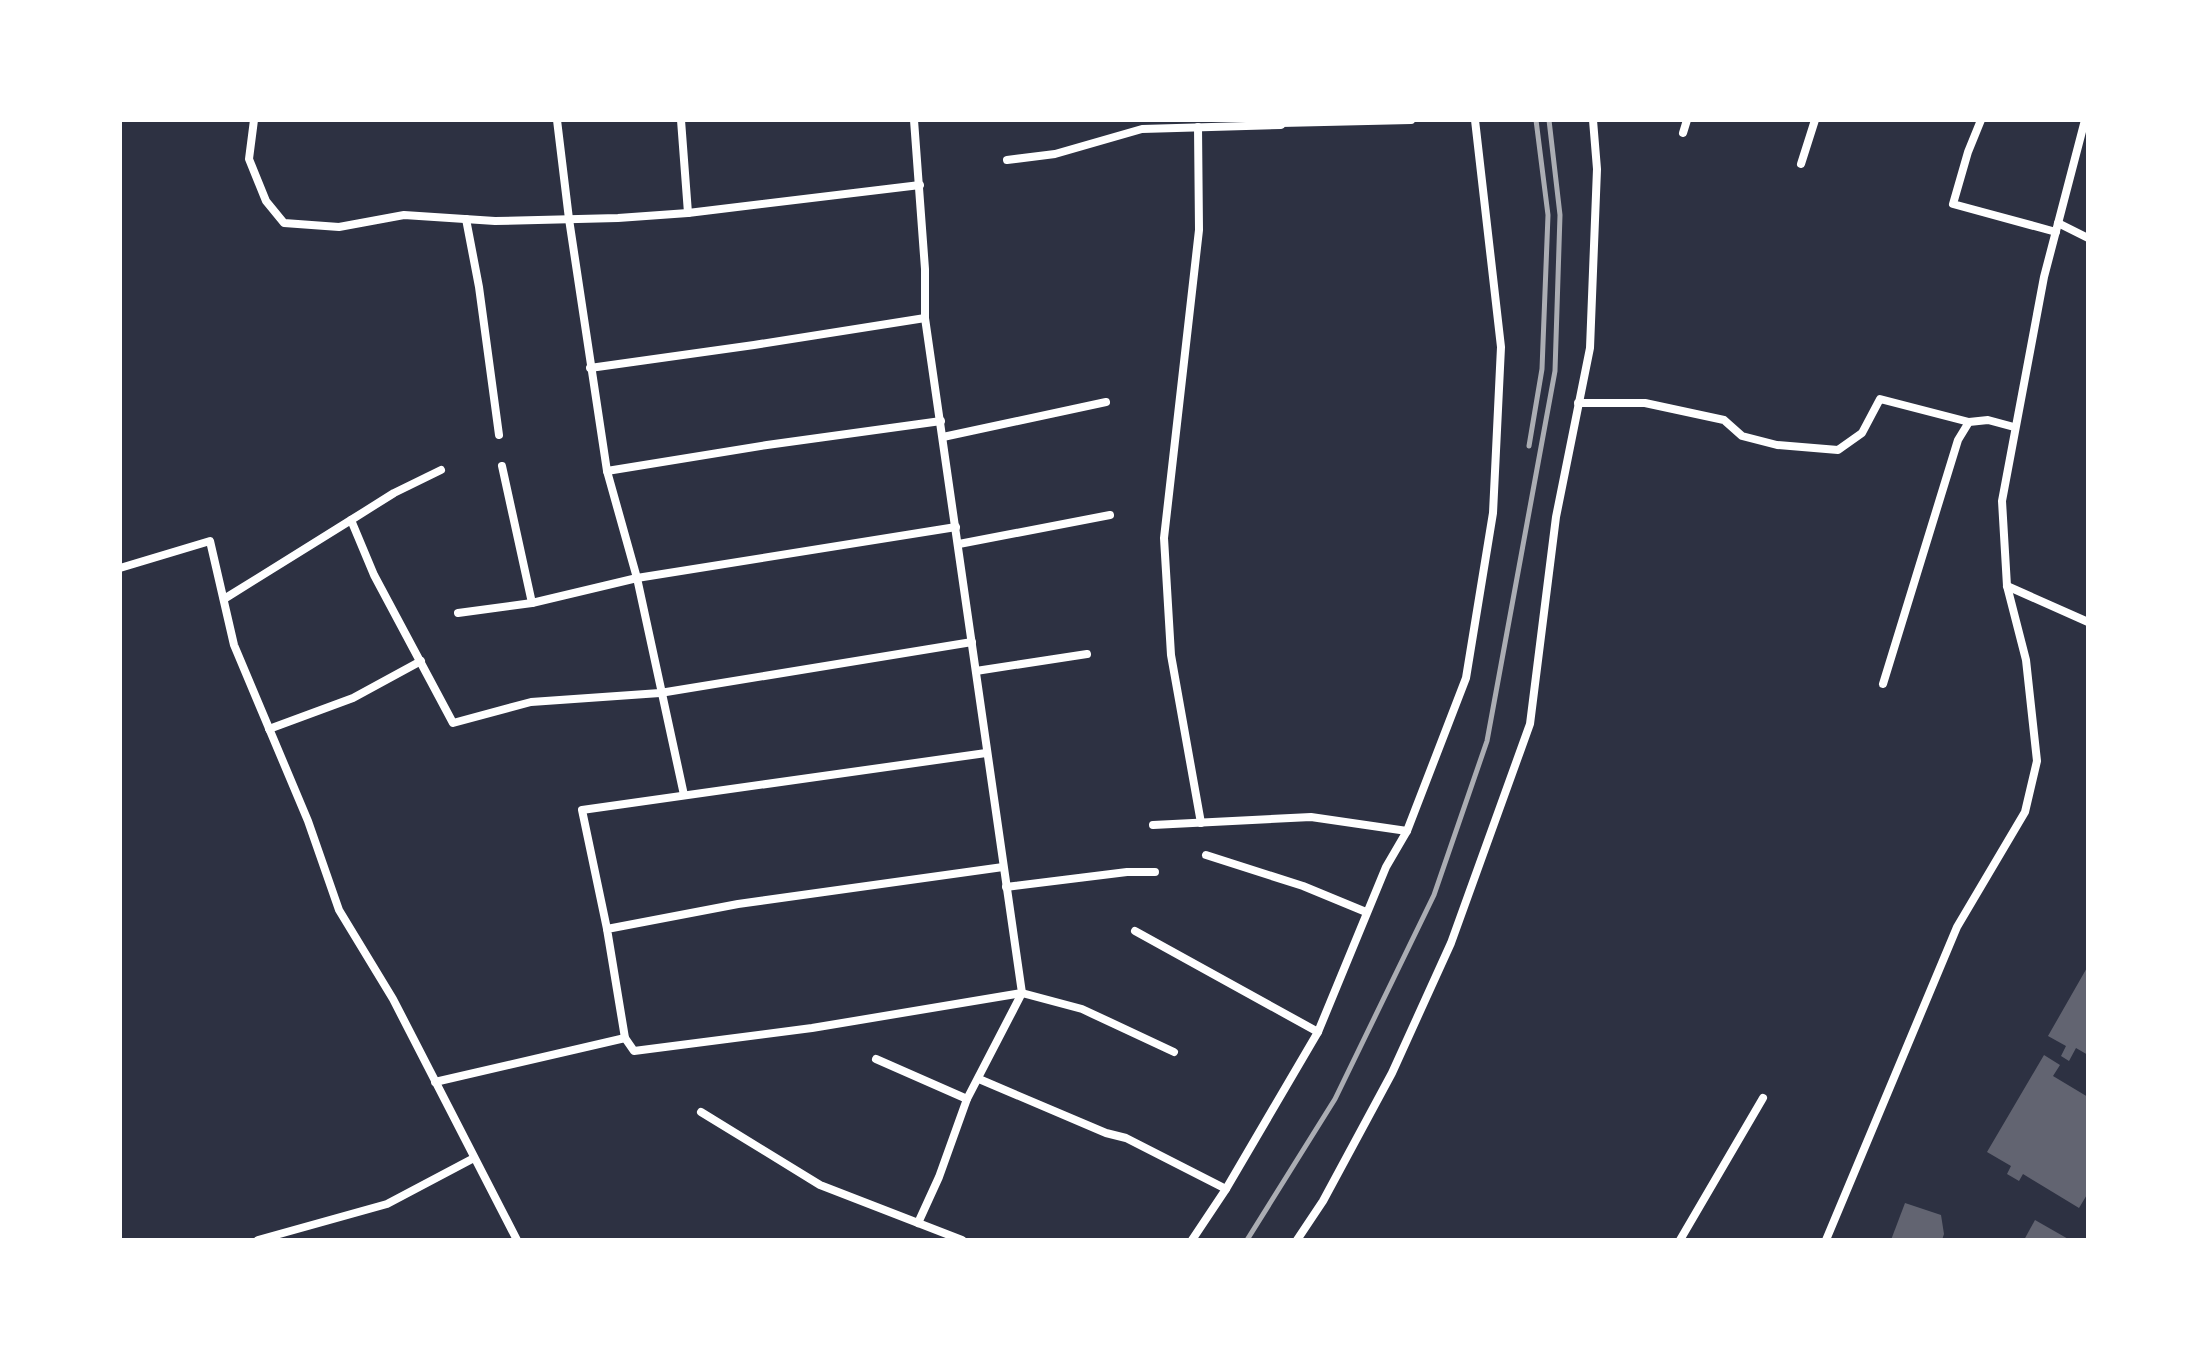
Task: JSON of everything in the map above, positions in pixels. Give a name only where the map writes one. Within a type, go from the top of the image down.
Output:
[{"type":"street","points":[[254,120],[249,159],[266,201],[284,223],[339,227],[404,215],[495,221],[688,213],[920,185]]},
{"type":"street","points":[[557,120],[607,471],[637,578],[684,795]]},
{"type":"street","points":[[681,120],[688,213]]},
{"type":"street","points":[[914,120],[925,269],[925,318],[1022,993],[967,1099],[939,1177],[918,1223]]},
{"type":"street","points":[[1007,160],[1055,154],[1142,129],[1411,120]]},
{"type":"street","points":[[1192,1240],[1226,1189],[1318,1032],[1366,912],[1386,867],[1407,831],[1466,678],[1493,513],[1501,347],[1475,120]]},
{"type":"street","points":[[1297,1240],[1323,1201],[1392,1073],[1438,972],[1530,724],[1556,517],[1590,348],[1597,169],[1593,120]]},
{"type":"street","points":[[1683,133],[1687,120]]},
{"type":"street","points":[[1801,164],[1815,120]]},
{"type":"street","points":[[1981,120],[1953,204],[2088,238]]},
{"type":"street","points":[[1826,1240],[1957,927],[2025,812],[2037,761],[2026,660],[2007,586],[2002,501],[2014,427],[2057,228],[2085,120]]},
{"type":"street","points":[[1198,127],[1199,230],[1164,538],[1171,655],[1201,823]]},
{"type":"street","points":[[466,219],[479,287],[499,435]]},
{"type":"street","points":[[590,368],[925,318]]},
{"type":"street","points":[[1578,403],[1645,403],[1724,420],[1742,436],[1777,445],[1838,450],[1862,433],[1880,399],[1969,422],[1988,420],[2014,427]]},
{"type":"street","points":[[943,437],[1106,402]]},
{"type":"street","points":[[607,471],[941,421]]},
{"type":"street","points":[[1883,684],[1958,440],[1969,422]]},
{"type":"street","points":[[502,466],[532,603]]},
{"type":"street","points":[[224,599],[394,493],[441,470]]},
{"type":"street","points":[[959,544],[1110,515]]},
{"type":"street","points":[[351,520],[374,575],[453,723],[531,702],[660,693],[972,642]]},
{"type":"street","points":[[458,613],[532,603],[637,578],[956,527]]},
{"type":"street","points":[[120,568],[210,541],[234,645],[308,821],[339,910],[393,999],[517,1240]]},
{"type":"street","points":[[2007,586],[2088,622]]},
{"type":"street","points":[[976,671],[1087,654]]},
{"type":"street","points":[[269,729],[353,698],[421,661]]},
{"type":"street","points":[[986,753],[582,810],[607,929],[625,1038],[634,1051],[812,1028],[1022,993],[1082,1009],[1174,1052]]},
{"type":"street","points":[[1153,825],[1311,817],[1407,831]]},
{"type":"street","points":[[1206,855],[1303,886],[1366,912]]},
{"type":"street","points":[[607,929],[738,904],[1003,867]]},
{"type":"street","points":[[1006,887],[1127,872],[1155,872]]},
{"type":"street","points":[[1135,931],[1318,1032]]},
{"type":"street","points":[[435,1082],[625,1038]]},
{"type":"street","points":[[876,1059],[967,1099]]},
{"type":"street","points":[[979,1079],[1106,1133],[1126,1138],[1226,1189]]},
{"type":"street","points":[[1680,1240],[1763,1098]]},
{"type":"street","points":[[701,1112],[820,1185],[962,1240]]},
{"type":"street","points":[[258,1240],[387,1204],[474,1158]]},
{"type":"building","points":[[2088,966],[2088,1055],[2076,1048],[2069,1061],[2061,1056],[2066,1046],[2048,1036]]},
{"type":"building","points":[[2044,1055],[2060,1065],[2053,1076],[2088,1097],[2088,1193],[2079,1208],[2023,1174],[2019,1181],[2007,1174],[2011,1166],[1987,1152]]},
{"type":"building","points":[[1905,1203],[1941,1215],[1942,1240],[1891,1240]]},
{"type":"building","points":[[2035,1220],[2070,1240],[2024,1240]]},
{"type":"railway","points":[[1529,446],[1542,369],[1548,215],[1536,120]]},
{"type":"railway","points":[[1247,1240],[1335,1099],[1434,895],[1487,741],[1555,371],[1560,215],[1549,120]]}]
